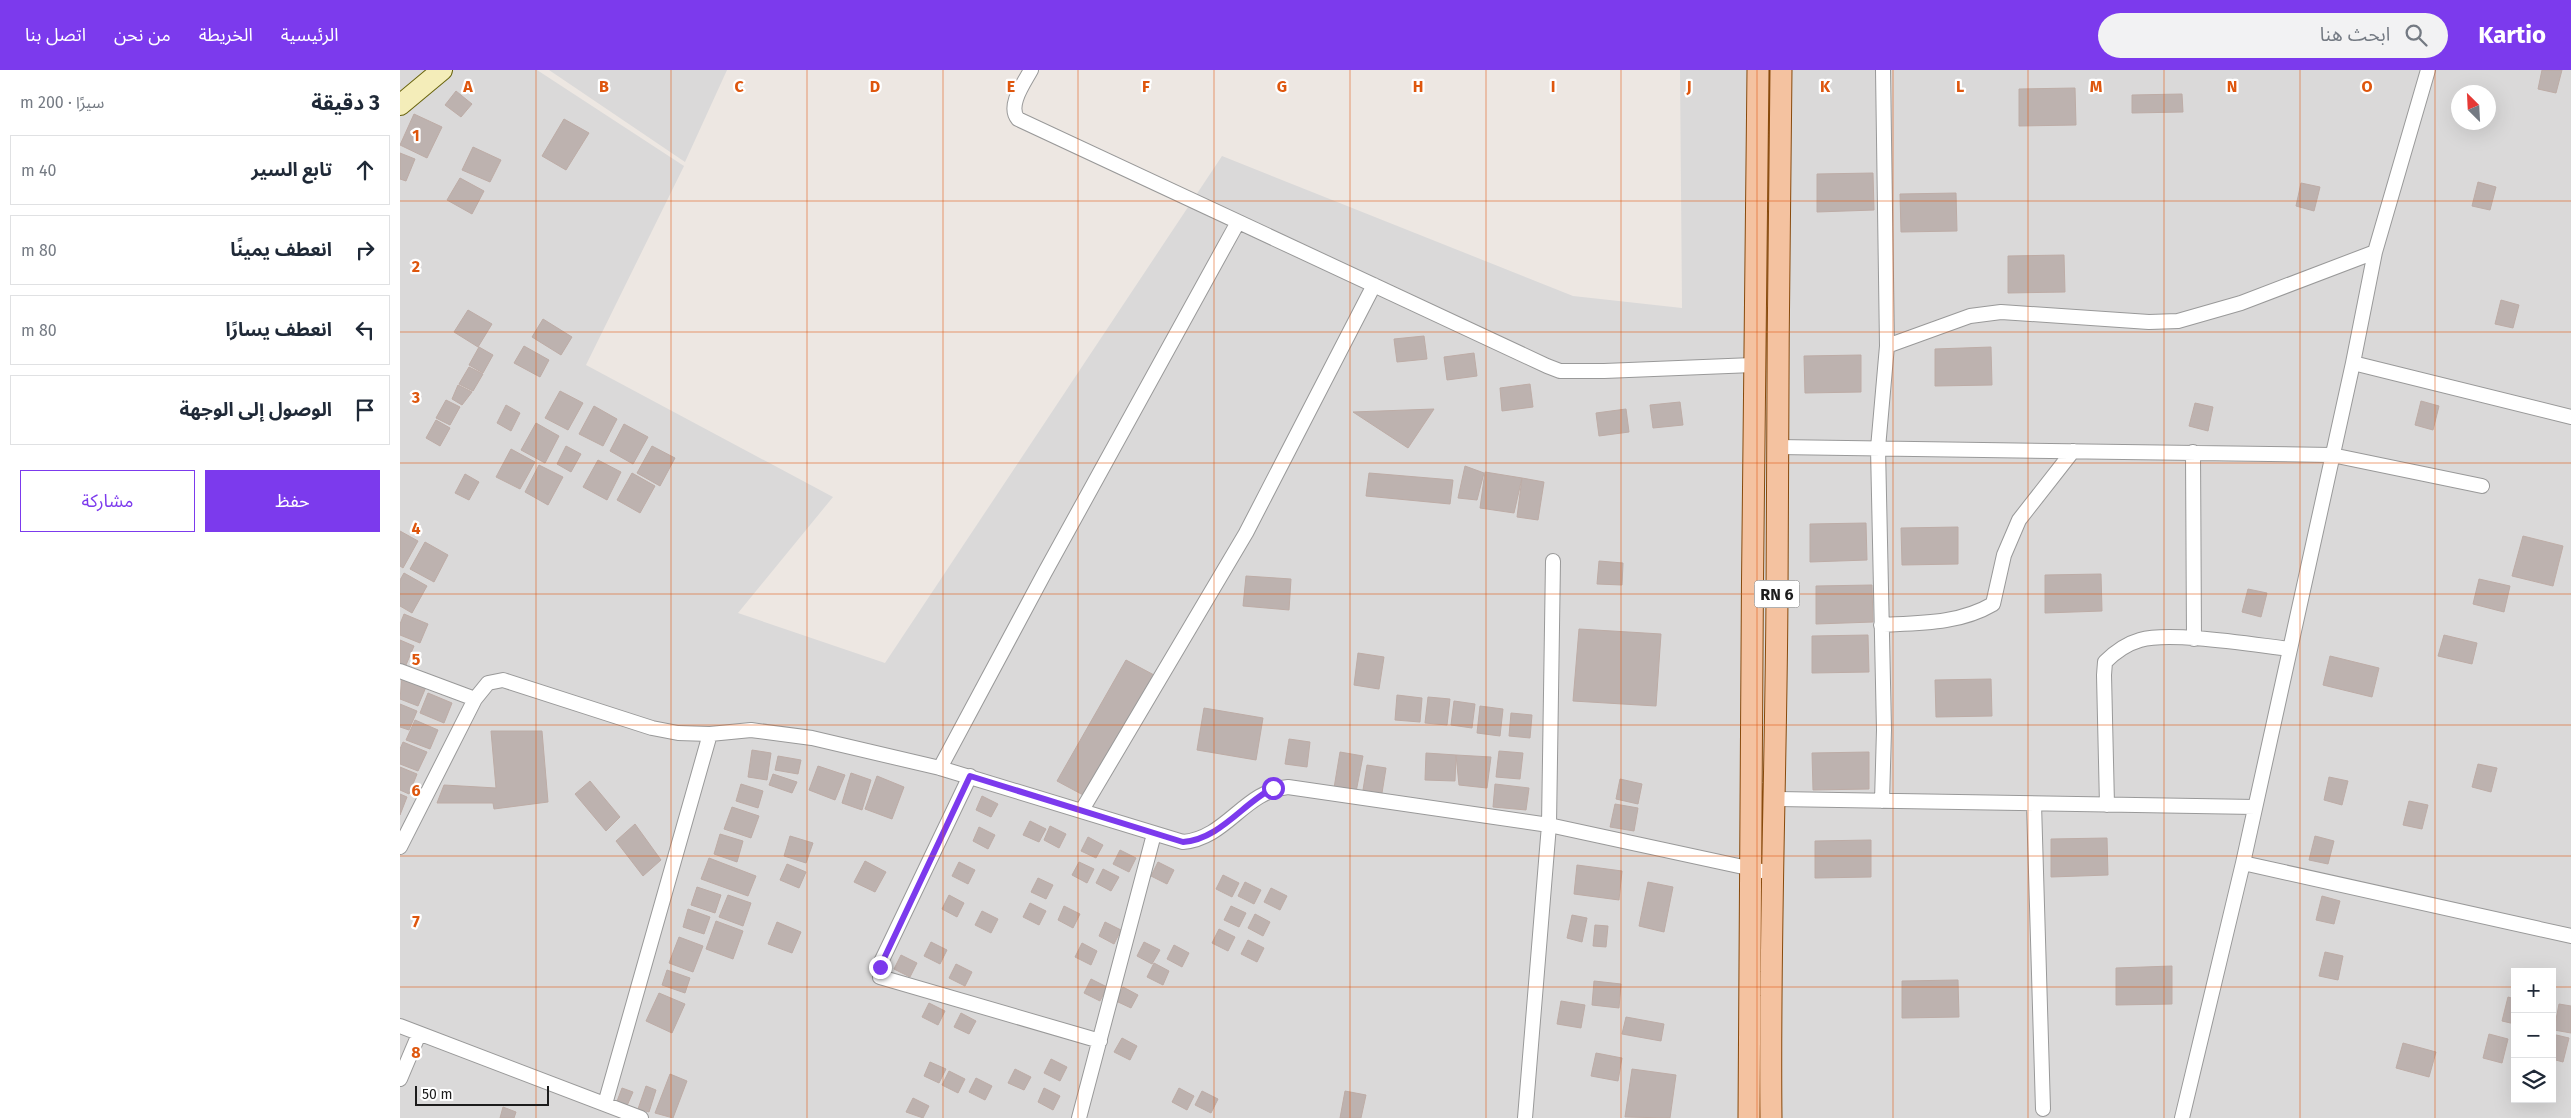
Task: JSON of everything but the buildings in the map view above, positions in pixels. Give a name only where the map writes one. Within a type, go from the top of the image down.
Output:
[{"type":"main road","name":"RN 6","points":[[1758,70],[1753,366],[1761,872],[1771,1118]]},
{"type":"main road","name":"RN 6","points":[[1749,1118],[1761,872],[1774,799],[1781,70]]},
{"type":"street","points":[[400,105],[442,70]]},
{"type":"street","points":[[1031,70],[1014,104],[1014,115],[1018,119],[1536,362],[1560,371],[1642,371],[1753,366]]},
{"type":"street","points":[[1882,801],[1884,730],[1878,448],[1887,346],[1883,70]]},
{"type":"street","points":[[2182,1118],[2243,863],[2353,362],[2375,252],[2428,70]]},
{"type":"street","points":[[940,768],[1044,574],[1238,222]]},
{"type":"street","points":[[1887,346],[1970,316],[2001,312],[2149,322],[2178,321],[2241,303],[2375,252]]},
{"type":"street","points":[[1082,810],[1246,533],[1374,285]]},
{"type":"street","points":[[2353,362],[2571,417]]},
{"type":"street","points":[[1776,447],[2332,454],[2482,486]]},
{"type":"street","points":[[1881,625],[1951,620],[1967,617],[1993,604],[2004,555],[2018,520],[2073,451]]},
{"type":"street","points":[[2193,452],[2194,639]]},
{"type":"street","points":[[1524,1118],[1549,825],[1553,561]]},
{"type":"street","points":[[2107,805],[2105,662],[2116,650],[2141,640],[2170,637],[2290,649]]},
{"type":"street","points":[[400,671],[474,698]]},
{"type":"street","points":[[400,847],[474,698],[488,683],[503,680],[652,728],[678,733],[710,734],[751,730],[812,738],[940,768],[1183,842],[1196,841],[1213,833],[1258,796],[1273,788],[1288,786],[1549,825],[1761,872]]},
{"type":"street","points":[[605,1104],[710,734]]},
{"type":"street","points":[[970,776],[881,962],[880,977],[1100,1041]]},
{"type":"street","points":[[1774,799],[2255,808]]},
{"type":"street","points":[[2034,804],[2043,1109]]},
{"type":"street","points":[[1079,1118],[1154,834]]},
{"type":"street","points":[[2243,863],[2571,936]]},
{"type":"street","points":[[400,1026],[640,1118]]},
{"type":"street","points":[[400,1079],[419,1034]]},
{"type":"shaded area","points":[[400,70],[537,70],[684,166],[586,365],[833,497],[738,613],[885,663],[1222,156],[1573,296],[1682,308],[1680,70],[2571,70],[2571,1118],[400,1118]]},
{"type":"shaded area","points":[[549,70],[727,70],[685,162]]},
{"type":"route","points":[[880,967],[970,776],[1183,842],[1196,841],[1213,833],[1258,796],[1273,788]]}]
